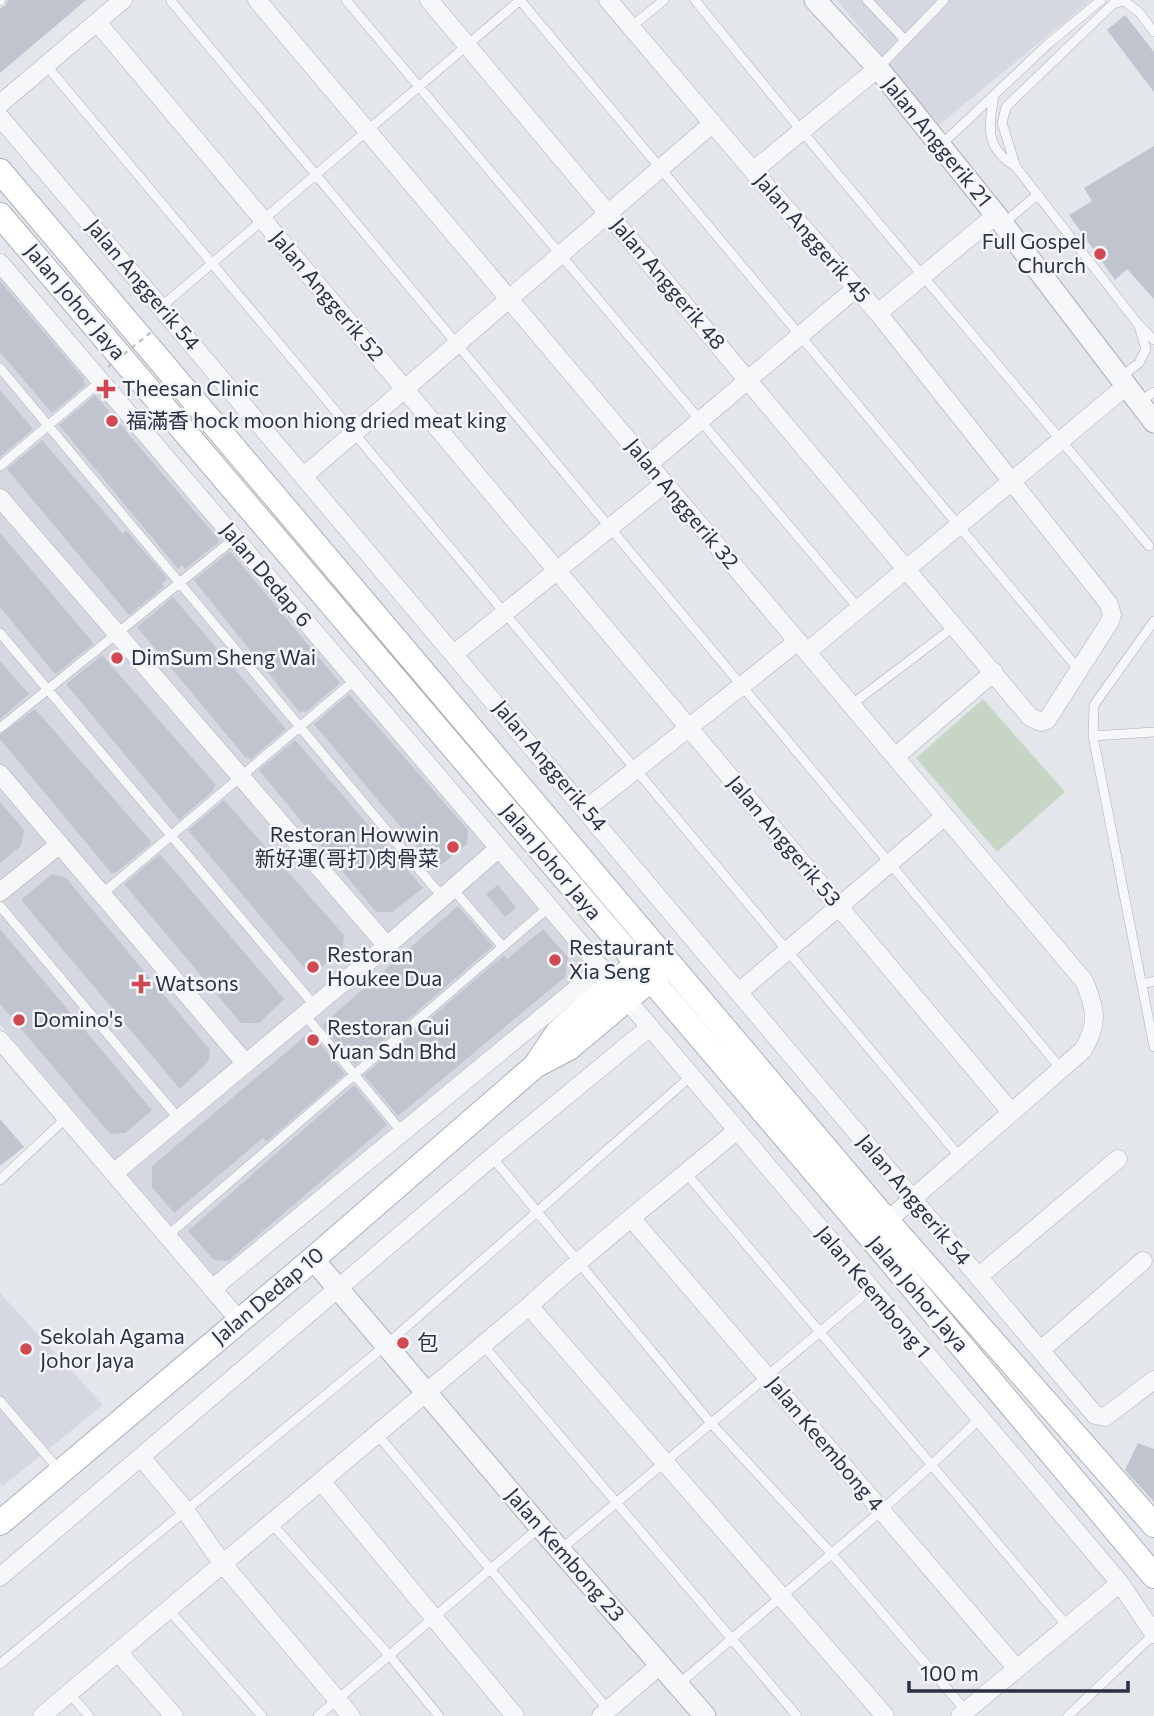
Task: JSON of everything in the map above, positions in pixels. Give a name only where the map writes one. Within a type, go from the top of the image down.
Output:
[{"type":"main road","name":"Jalan Johor Jaya","points":[[0,171],[1154,1576]]},
{"type":"main road","name":"Jalan Johor Jaya","points":[[0,215],[653,963],[887,1221],[1154,1525]]},
{"type":"main road","name":"Jalan Dedap 10","points":[[0,1524],[313,1259],[535,1066],[558,1032],[614,984],[653,963]]},
{"type":"street","points":[[0,104],[123,0]]},
{"type":"street","name":"Jalan Anggerik 32","points":[[257,0],[1084,981],[1095,1015],[1093,1034],[1083,1050],[1062,1070]]},
{"type":"street","name":"Jalan Anggerik 48","points":[[429,0],[1035,721],[1047,720],[1080,671]]},
{"type":"street","name":"Jalan Anggerik 45","points":[[608,0],[878,313],[1111,608],[1109,623],[1080,671]]},
{"type":"street","name":"Jalan Anggerik 21","points":[[815,0],[878,68],[1000,219],[1134,390],[1154,422]]},
{"type":"street","name":"Jalan Anggerik 52","points":[[97,22],[557,571]]},
{"type":"street","points":[[753,171],[878,68]]},
{"type":"street","name":"Jalan Anggerik 54","points":[[0,117],[1098,1417],[1108,1415],[1154,1380]]},
{"type":"street","points":[[304,476],[713,123]]},
{"type":"street","points":[[878,313],[1000,219]]},
{"type":"street","name":"Jalan Dedap 6","points":[[0,263],[104,374],[235,538],[614,984]]},
{"type":"street","points":[[649,464],[856,288]]},
{"type":"street","points":[[586,809],[742,686],[859,609],[1061,439],[1134,390]]},
{"type":"street","points":[[454,654],[665,483]]},
{"type":"street","points":[[0,498],[387,946]]},
{"type":"street","name":"Jalan Anggerik 53","points":[[557,571],[1011,1112]]},
{"type":"street","points":[[895,757],[994,672]]},
{"type":"street","points":[[0,774],[246,1064]]},
{"type":"street","points":[[740,991],[945,816]]},
{"type":"street","points":[[0,892],[60,844]]},
{"type":"street","points":[[114,1173],[387,946],[499,848]]},
{"type":"street","points":[[212,1289],[403,1133],[614,984]]},
{"type":"street","name":"Jalan Keembong 1","points":[[614,984],[1120,1583],[1154,1634]]},
{"type":"street","points":[[0,1577],[492,1157],[650,1027]]},
{"type":"street","points":[[0,1040],[239,1320]]},
{"type":"street","points":[[887,1221],[1062,1070]]},
{"type":"street","points":[[42,1716],[529,1306],[577,1262],[737,1130]]},
{"type":"street","points":[[978,1277],[1118,1158]]},
{"type":"street","name":"Jalan Keembong 4","points":[[632,1219],[1017,1669]]},
{"type":"street","name":"Jalan Kembong 23","points":[[313,1259],[540,1527],[705,1716]]},
{"type":"street","points":[[1041,1350],[1143,1261]]},
{"type":"street","points":[[529,1306],[885,1716]]},
{"type":"street","points":[[141,1457],[185,1510],[222,1563],[351,1716]]},
{"type":"street","points":[[321,1481],[515,1716]]},
{"type":"street","points":[[963,1713],[1120,1583]]},
{"type":"street","points":[[118,1652],[174,1716]]},
{"type":"street","points":[[608,1714],[660,1665]]},
{"type":"lane","points":[[346,0],[859,609]]},
{"type":"lane","points":[[161,307],[520,0],[1080,671]]},
{"type":"lane","points":[[631,27],[664,0]]},
{"type":"lane","points":[[695,0],[801,131],[1149,546]]},
{"type":"lane","points":[[867,0],[905,40]]},
{"type":"lane","points":[[878,68],[944,0]]},
{"type":"lane","points":[[940,146],[1048,44],[1101,0]]},
{"type":"lane","points":[[171,1],[1062,1070]]},
{"type":"lane","points":[[1016,167],[1002,124],[1006,107],[1113,4],[1124,1],[1139,12],[1154,32]]},
{"type":"lane","points":[[46,65],[960,1157]]},
{"type":"lane","points":[[994,95],[989,131],[994,145],[1005,160],[1016,167],[1138,324],[1154,340]]},
{"type":"lane","points":[[1000,219],[1038,194]]},
{"type":"lane","points":[[1134,390],[1139,363],[1146,349],[1138,324]]},
{"type":"lane","points":[[0,368],[300,727],[448,893],[503,947]]},
{"type":"lane","points":[[0,466],[104,374]]},
{"type":"lane","points":[[0,728],[235,538]]},
{"type":"lane","points":[[1154,621],[1094,705],[1093,736],[1154,1047]]},
{"type":"lane","points":[[851,705],[955,626]]},
{"type":"lane","points":[[0,633],[171,836],[403,1133]]},
{"type":"lane","points":[[102,894],[355,680]]},
{"type":"lane","points":[[1093,736],[1154,732]]},
{"type":"lane","points":[[0,906],[179,1120]]},
{"type":"lane","points":[[167,1236],[549,907]]},
{"type":"lane","points":[[1142,984],[1154,982]]},
{"type":"lane","points":[[0,1664],[386,1345],[691,1076]]},
{"type":"lane","points":[[0,1180],[66,1118]]},
{"type":"lane","points":[[492,1157],[710,1422],[831,1553],[963,1713]]},
{"type":"lane","points":[[686,1173],[1068,1627]]},
{"type":"lane","points":[[560,1549],[871,1289]]},
{"type":"lane","points":[[483,1345],[797,1716]]},
{"type":"lane","points":[[0,1401],[61,1472]]},
{"type":"lane","points":[[677,1685],[882,1511],[980,1418]]},
{"type":"lane","points":[[377,1434],[608,1714]]},
{"type":"lane","points":[[271,1523],[390,1655],[439,1716]]},
{"type":"lane","points":[[318,1716],[540,1527]]},
{"type":"lane","points":[[169,1609],[262,1716]]},
{"type":"lane","points":[[1068,1716],[1154,1634]]},
{"type":"lane","points":[[69,1693],[89,1716]]},
{"type":"path","points":[[104,374],[155,329]]},
{"type":"shaded area","points":[[837,0],[1091,0],[939,125]]},
{"type":"shaded area","points":[[0,267],[593,968],[217,1280],[0,1024]]},
{"type":"shaded area","name":"Sekolah Agama Johor Jaya","points":[[0,1293],[103,1405],[3,1486],[0,1483]]},
{"type":"green space","points":[[983,699],[1065,792],[997,852],[916,758]]},
{"type":"building","points":[[8,0],[86,0],[0,73],[0,8],[5,6]]},
{"type":"building","points":[[1125,15],[1154,52],[1154,92],[1107,30]]},
{"type":"building","points":[[1154,146],[1154,299],[1127,269],[1115,280],[1069,215],[1092,201],[1084,188]]},
{"type":"building","points":[[0,281],[85,380],[83,381],[86,385],[52,413],[0,352]]},
{"type":"building","points":[[0,390],[33,429],[0,457]]},
{"type":"building","points":[[95,395],[220,541],[185,569],[182,565],[178,569],[59,425]]},
{"type":"building","points":[[42,440],[123,534],[126,530],[167,578],[162,584],[164,587],[129,615],[7,469]]},
{"type":"building","points":[[0,533],[93,644],[57,673],[54,673],[0,607]]},
{"type":"building","points":[[230,551],[340,683],[305,713],[300,713],[194,580]]},
{"type":"building","points":[[173,597],[285,728],[250,760],[137,627]]},
{"type":"building","points":[[102,655],[216,785],[214,790],[179,820],[66,684]]},
{"type":"building","points":[[0,661],[29,694],[0,719]]},
{"type":"building","points":[[349,694],[468,830],[467,844],[436,869],[314,724]]},
{"type":"building","points":[[35,709],[149,839],[151,844],[115,873],[112,874],[0,739],[0,735]]},
{"type":"building","points":[[295,740],[423,888],[392,912],[376,912],[259,770]]},
{"type":"building","points":[[224,800],[344,935],[342,951],[310,975],[188,830]]},
{"type":"building","points":[[0,802],[24,830],[21,846],[0,863]]},
{"type":"building","points":[[160,854],[284,999],[259,1023],[241,1023],[124,884]]},
{"type":"building","points":[[52,874],[66,878],[210,1050],[208,1062],[180,1089],[21,900]]},
{"type":"building","points":[[498,885],[516,908],[505,917],[486,894]]},
{"type":"building","points":[[458,906],[493,946],[355,1065],[322,1025]]},
{"type":"building","points":[[0,929],[152,1110],[125,1133],[110,1134],[0,1004]]},
{"type":"building","points":[[543,929],[568,957],[565,977],[398,1116],[364,1075],[504,955],[507,959]]},
{"type":"building","points":[[310,1032],[345,1074],[266,1142],[263,1138],[174,1213],[152,1187],[152,1166]]},
{"type":"building","points":[[354,1085],[387,1125],[228,1261],[214,1260],[188,1231]]},
{"type":"building","points":[[0,1119],[24,1147],[0,1166]]},
{"type":"building","points":[[1138,1443],[1154,1449],[1154,1502],[1125,1470]]},
{"type":"place","name":"Full Gospel Church","points":[[1100,254]]},
{"type":"place","name":"Theesan Clinic","points":[[106,389]]},
{"type":"place","name":"福滿香 hock moon hiong dried meat king","points":[[112,421]]},
{"type":"place","name":"DimSum Sheng Wai","points":[[117,658]]},
{"type":"place","name":"Restoran Howwin 新好運(哥打)肉骨菜","points":[[453,847]]},
{"type":"place","name":"Restaurant Xia Seng","points":[[555,960]]},
{"type":"place","name":"Restoran Houkee Dua","points":[[313,967]]},
{"type":"place","name":"Watsons","points":[[141,984]]},
{"type":"place","name":"Domino's","points":[[19,1020]]},
{"type":"place","name":"Restoran Gui Yuan Sdn Bhd","points":[[313,1040]]},
{"type":"place","name":"包","points":[[403,1343]]},
{"type":"place","name":"Sekolah Agama Johor Jaya","points":[[26,1349]]}]
